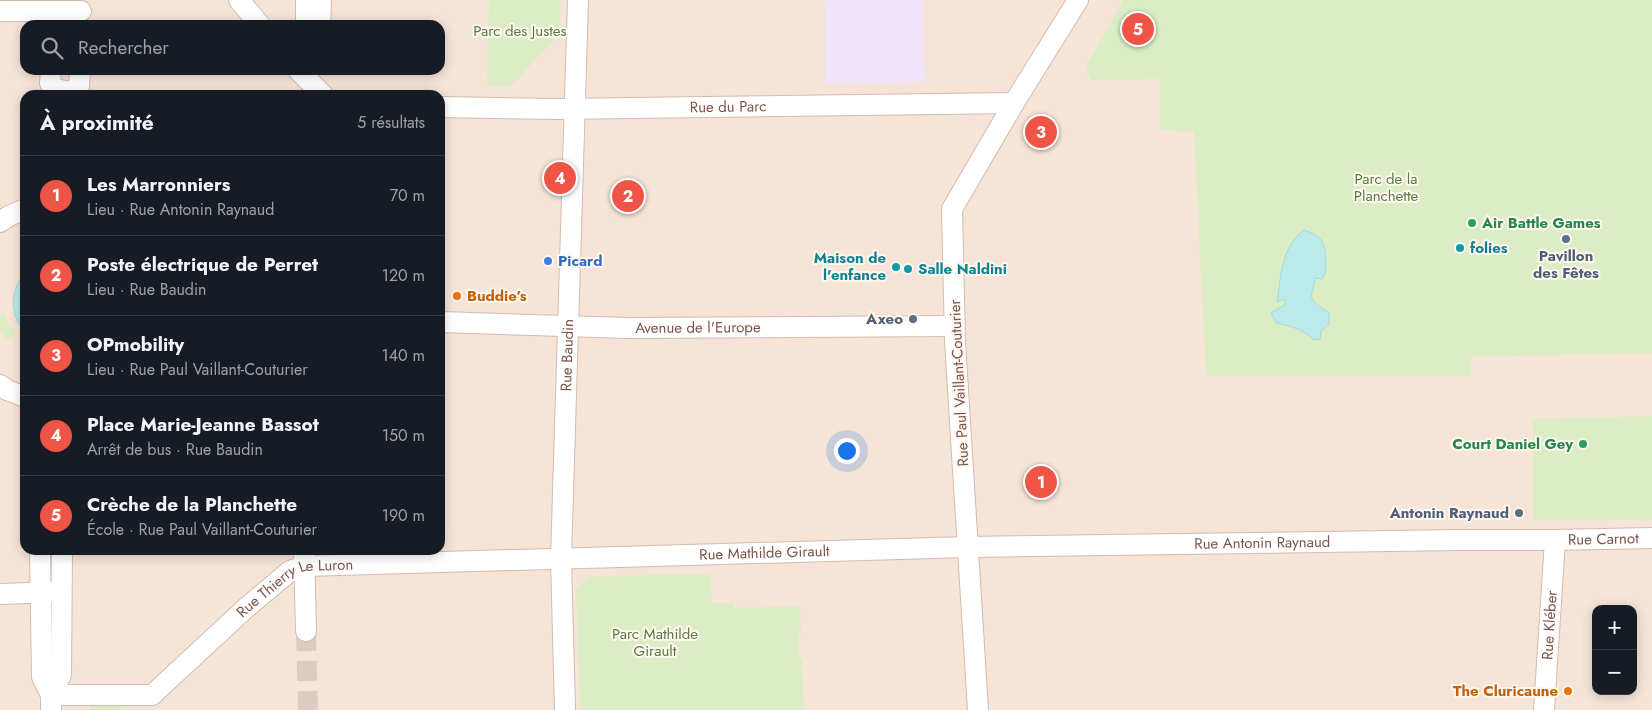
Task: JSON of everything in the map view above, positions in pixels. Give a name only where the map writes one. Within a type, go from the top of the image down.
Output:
[{"type":"street","points":[[239,0],[256,20]]},
{"type":"street","points":[[306,0],[306,20]]},
{"type":"street","points":[[320,20],[321,0]]},
{"type":"street","name":"Rue Baudin","points":[[565,710],[561,559],[578,0]]},
{"type":"street","name":"Rue Paul Vaillant-Couturier","points":[[978,710],[954,326],[952,210],[1014,103],[1078,0]]},
{"type":"street","points":[[0,11],[81,12]]},
{"type":"street","points":[[51,75],[50,83],[58,90]]},
{"type":"street","points":[[73,90],[79,87],[80,75]]},
{"type":"street","name":"Rue du Parc","points":[[445,107],[575,109],[1014,103]]},
{"type":"street","points":[[0,222],[20,211]]},
{"type":"street","name":"Avenue de l'Europe","points":[[445,322],[568,327],[954,326]]},
{"type":"street","points":[[0,385],[20,395]]},
{"type":"street","name":"Rue Carnot","points":[[1555,540],[1652,538]]},
{"type":"street","name":"Rue Antonin Raynaud","points":[[968,546],[1555,540]]},
{"type":"street","name":"Rue Kléber","points":[[1544,710],[1555,540]]},
{"type":"street","name":"Rue Mathilde Girault","points":[[561,559],[968,546]]},
{"type":"street","points":[[40,555],[42,677],[51,703]]},
{"type":"street","points":[[51,703],[62,674],[62,555]]},
{"type":"street","points":[[304,558],[306,631]]},
{"type":"street","name":"Rue Thierry Le Luron","points":[[153,702],[246,608],[304,558],[561,559]]},
{"type":"street","points":[[0,594],[62,592]]},
{"type":"street","points":[[51,703],[153,702]]},
{"type":"shaded area","points":[[0,0],[1652,0],[1652,710],[0,710]]},
{"type":"shaded area","points":[[825,0],[923,0],[925,82],[826,84]]},
{"type":"green space","name":"Parc des Justes","points":[[489,0],[561,0],[560,34],[510,87],[487,86]]},
{"type":"green space","name":"Parc de la Planchette","points":[[1123,0],[1652,0],[1652,353],[1471,357],[1470,376],[1206,376],[1194,132],[1160,130],[1160,79],[1091,80],[1085,68]]},
{"type":"green space","points":[[4,313],[7,322],[15,334],[8,341],[0,330],[0,314]]},
{"type":"green space","points":[[1652,416],[1652,520],[1533,520],[1533,419]]},
{"type":"green space","name":"Parc Mathilde Girault","points":[[710,573],[712,603],[733,603],[734,608],[800,606],[801,634],[798,635],[799,659],[802,659],[804,710],[580,710],[576,589],[588,577]]},
{"type":"green space","points":[[89,701],[124,701],[124,710],[89,710]]},
{"type":"water","points":[[1304,230],[1316,235],[1320,239],[1325,251],[1326,270],[1322,279],[1316,278],[1312,291],[1314,302],[1329,313],[1329,324],[1321,331],[1320,340],[1312,339],[1296,328],[1276,323],[1271,313],[1286,304],[1283,299],[1277,302],[1283,263],[1286,253],[1296,237]]},
{"type":"water","points":[[20,280],[20,326],[16,319],[13,303]]},
{"type":"tunnel","points":[[306,631],[308,710]]},
{"type":"place","name":"Crèche de la Planchette","points":[[1138,29]]},
{"type":"place","name":"OPmobility","points":[[1041,132]]},
{"type":"place","name":"Place Marie-Jeanne Bassot","points":[[560,178]]},
{"type":"place","name":"Poste électrique de Perret","points":[[628,196]]},
{"type":"place","name":"Air Battle Games","points":[[1472,223]]},
{"type":"place","name":"Pavillon des Fêtes","points":[[1566,239]]},
{"type":"place","name":"folies","points":[[1460,248]]},
{"type":"place","name":"Picard","points":[[548,261]]},
{"type":"place","name":"Maison de l'enfance","points":[[896,267]]},
{"type":"place","name":"Salle Naldini","points":[[908,269]]},
{"type":"place","name":"Buddie’s","points":[[457,296]]},
{"type":"place","name":"Axeo","points":[[913,319]]},
{"type":"place","name":"Court Daniel Gey","points":[[1583,444]]},
{"type":"place","name":"Les Marronniers","points":[[1041,482]]},
{"type":"place","name":"Antonin Raynaud","points":[[1519,513]]},
{"type":"place","name":"The Cluricaune","points":[[1568,691]]}]
